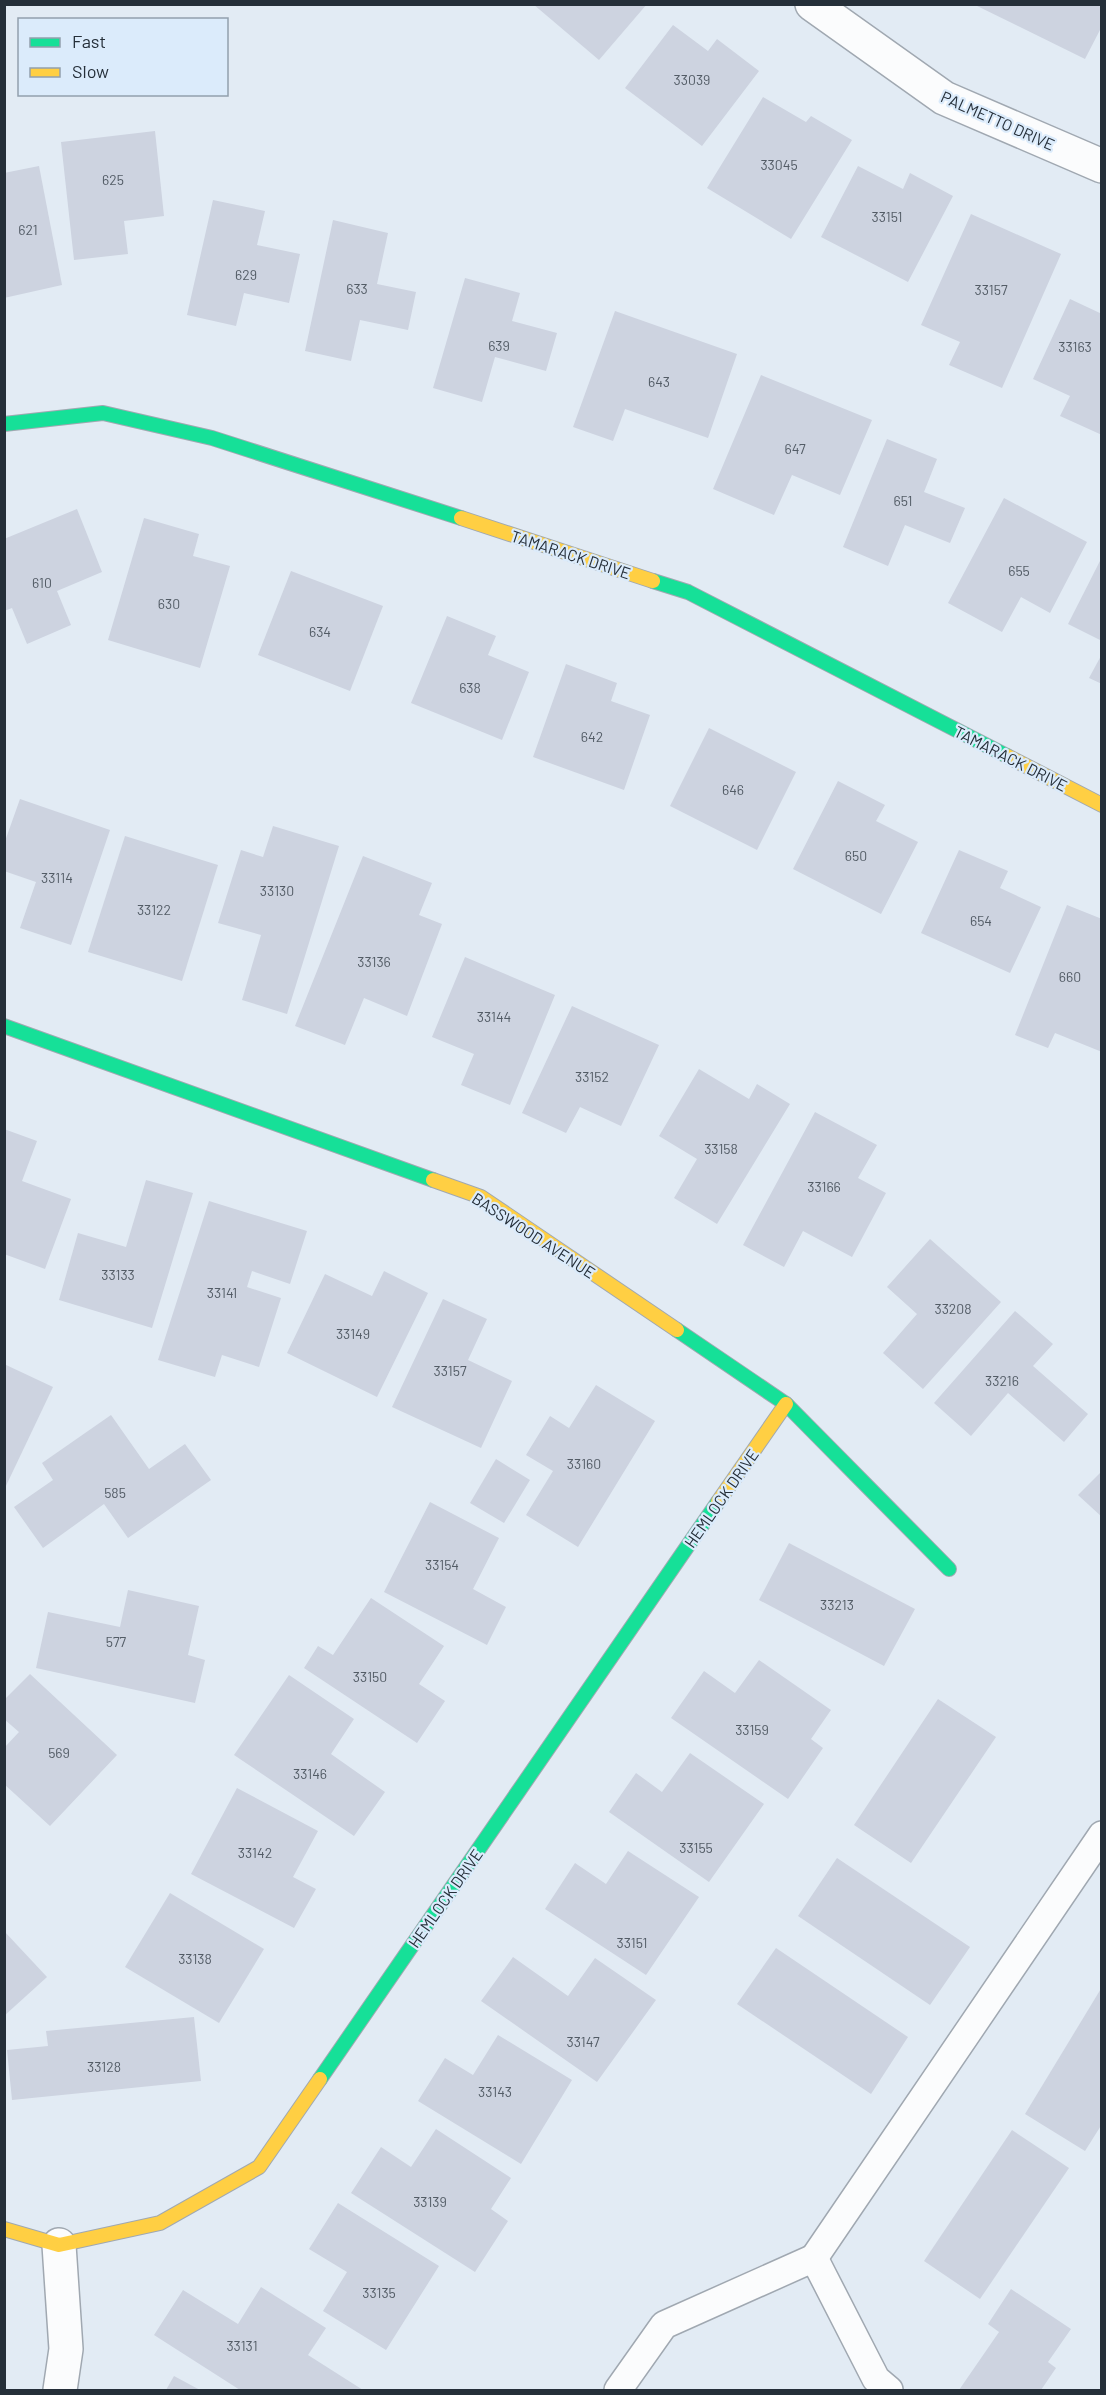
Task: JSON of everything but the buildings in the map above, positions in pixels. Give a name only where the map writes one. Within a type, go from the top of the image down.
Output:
[{"type":"street","name":"PALMETTO DRIVE","points":[[812,4],[944,98],[1101,166]]},
{"type":"street","name":"TAMARACK DRIVE","points":[[4,424],[103,413],[212,438],[688,592],[1101,805]]},
{"type":"street","name":"BASSWOOD AVENUE","points":[[4,1026],[481,1197],[786,1404],[949,1569]]},
{"type":"street","name":"HEMLOCK DRIVE","points":[[4,2229],[59,2245],[160,2223],[259,2167],[786,1404]]},
{"type":"street","points":[[59,2245],[66,2349],[60,2391]]},
{"type":"lane","points":[[618,2391],[664,2325],[814,2258],[1101,1835]]},
{"type":"lane","points":[[814,2258],[876,2379],[889,2391]]},
{"type":"traffic: fast","points":[[4,424],[103,413],[212,438],[461,518]]},
{"type":"traffic: fast","points":[[653,581],[688,592],[1007,756]]},
{"type":"traffic: fast","points":[[4,1026],[433,1180]]},
{"type":"traffic: fast","points":[[677,1330],[786,1404],[949,1569]]},
{"type":"traffic: fast","points":[[320,2079],[718,1502]]},
{"type":"traffic: slow","points":[[461,518],[653,581]]},
{"type":"traffic: slow","points":[[1007,756],[1102,805]]},
{"type":"traffic: slow","points":[[433,1180],[481,1197],[677,1330]]},
{"type":"traffic: slow","points":[[718,1502],[786,1404]]},
{"type":"traffic: slow","points":[[4,2229],[59,2245],[160,2223],[259,2167],[320,2079]]}]
